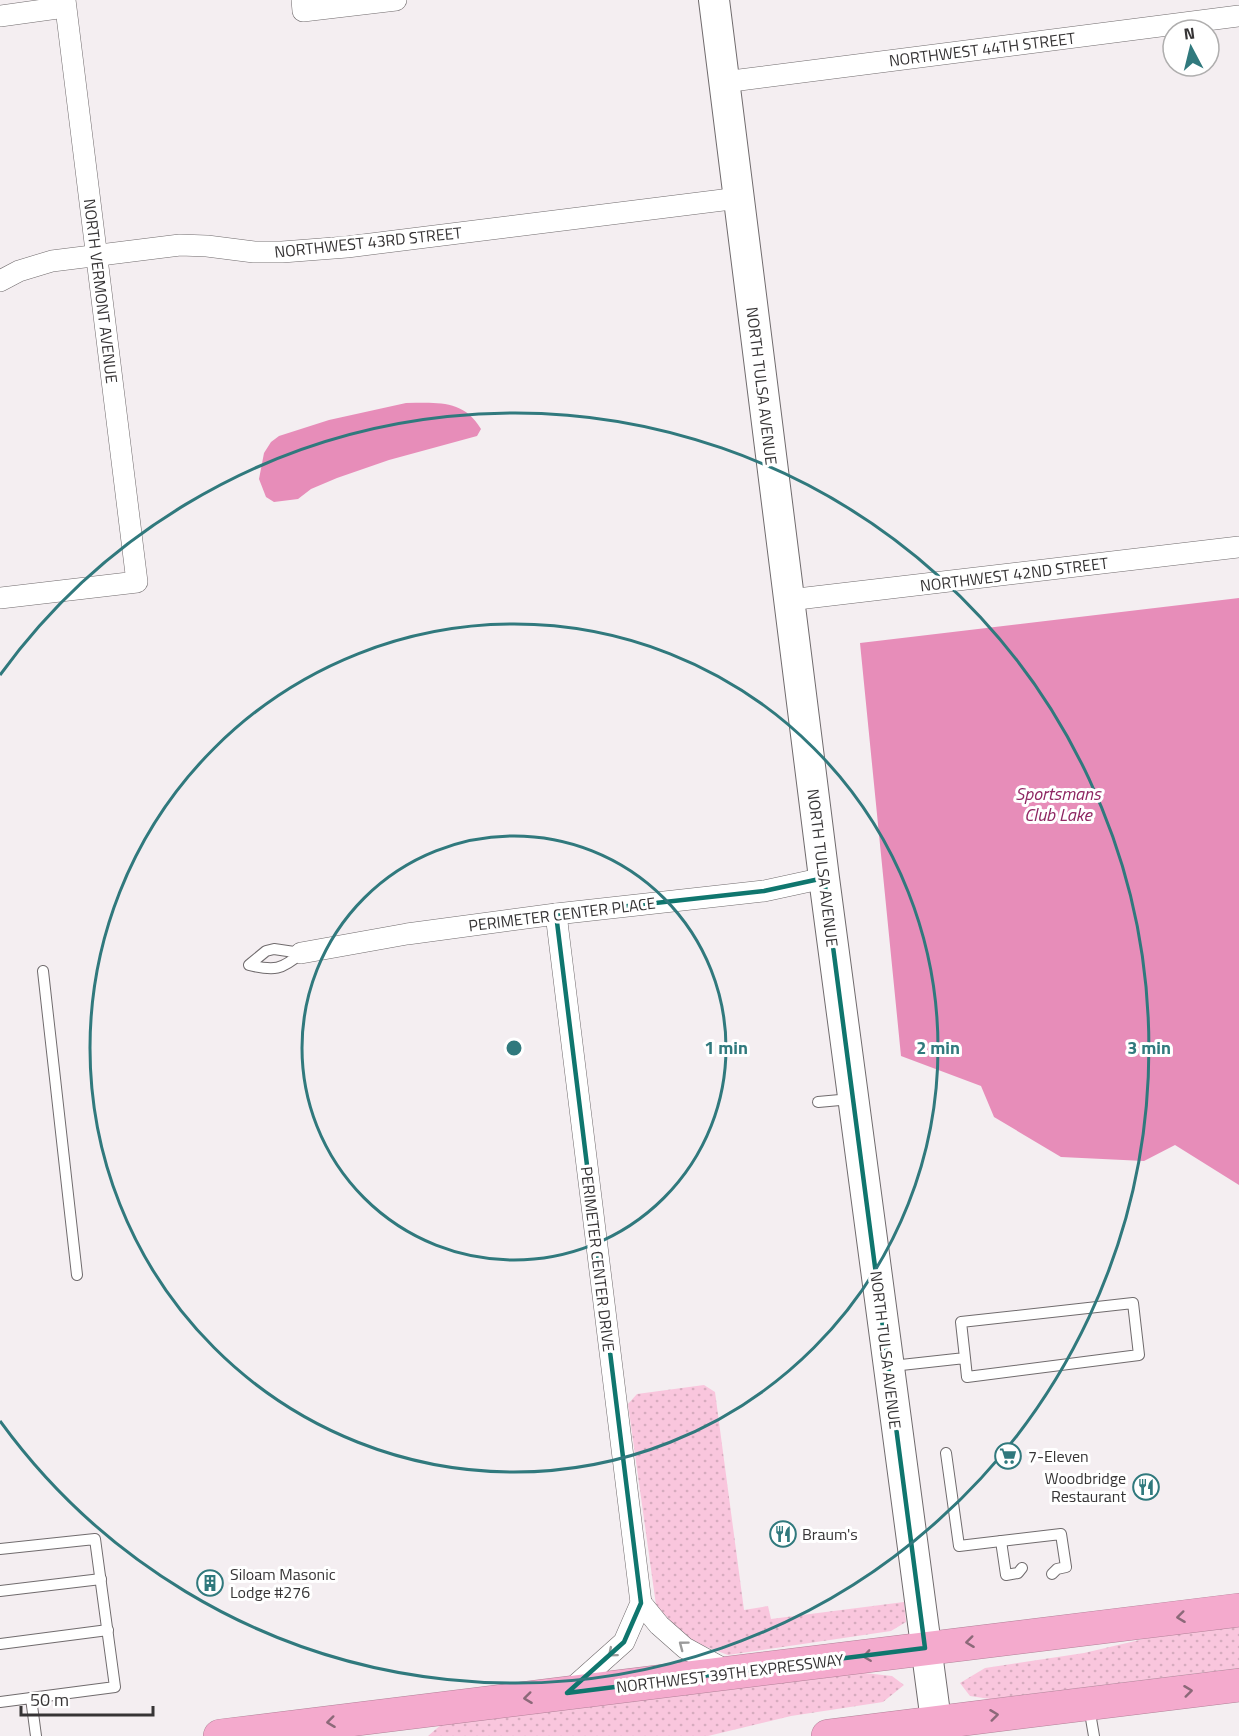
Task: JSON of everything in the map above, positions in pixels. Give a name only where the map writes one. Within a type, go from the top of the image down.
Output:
[{"type":"highway","name":"NORTHWEST 39TH EXPRESSWAY","points":[[220,1736],[391,1726],[567,1693],[1239,1610]]},
{"type":"highway","points":[[828,1736],[937,1729],[1089,1703],[1239,1685]]},
{"type":"street","points":[[303,6],[396,0]]},
{"type":"street","name":"NORTH TULSA AVENUE","points":[[714,0],[824,878],[937,1729]]},
{"type":"street","points":[[0,16],[65,4]]},
{"type":"street","name":"NORTH VERMONT AVENUE","points":[[0,598],[136,582],[65,4]]},
{"type":"street","name":"NORTHWEST 44TH STREET","points":[[724,82],[1239,16]]},
{"type":"street","name":"NORTHWEST 43RD STREET","points":[[0,281],[34,266],[96,255],[180,245],[254,252],[347,247],[739,198]]},
{"type":"street","name":"NORTHWEST 42ND STREET","points":[[789,600],[1239,547]]},
{"type":"street","name":"PERIMETER CENTER PLACE","points":[[301,952],[407,934],[556,914],[764,891],[824,878]]},
{"type":"street","name":"PERIMETER CENTER DRIVE","points":[[556,914],[641,1603]]},
{"type":"street","points":[[567,1693],[624,1642],[641,1603],[658,1625],[685,1648],[734,1674]]},
{"type":"lane","points":[[43,971],[77,1275]]},
{"type":"lane","points":[[818,1102],[854,1099]]},
{"type":"lane","points":[[1133,1303],[1139,1355],[967,1377],[965,1358],[961,1322],[1133,1303]]},
{"type":"lane","points":[[889,1367],[965,1358]]},
{"type":"lane","points":[[946,1453],[959,1546],[1061,1534],[1065,1568],[1053,1569]]},
{"type":"lane","points":[[0,1549],[95,1539],[115,1687],[0,1702]]},
{"type":"lane","points":[[1002,1541],[1006,1575],[1021,1573]]},
{"type":"lane","points":[[0,1591],[101,1579]]},
{"type":"lane","points":[[0,1644],[108,1630]]},
{"type":"lane","points":[[31,1698],[36,1736]]},
{"type":"lane","points":[[1089,1703],[1094,1736]]},
{"type":"highlighted area","points":[[824,878],[925,1648],[567,1693],[624,1642],[641,1603],[556,914],[764,891]]},
{"type":"shaded area","points":[[704,1385],[715,1392],[744,1610],[768,1606],[771,1619],[904,1602],[906,1622],[891,1631],[728,1655],[688,1640],[656,1605],[628,1404],[637,1394]]},
{"type":"shaded area","points":[[1239,1626],[1239,1668],[990,1699],[970,1696],[960,1683],[985,1668],[1084,1653],[1148,1638]]},
{"type":"shaded area","points":[[855,1672],[892,1676],[904,1685],[883,1702],[791,1716],[708,1736],[428,1736],[443,1723]]},
{"type":"water","points":[[406,403],[439,403],[458,408],[474,419],[481,429],[477,436],[389,460],[337,478],[311,489],[298,499],[274,502],[266,497],[259,479],[264,453],[271,442],[279,436],[329,420]]},
{"type":"water","name":"Sportsmans Club Lake","points":[[1239,598],[1239,1185],[1175,1145],[1144,1161],[1061,1157],[994,1117],[981,1086],[901,1056],[860,643]]},
{"type":"place","name":"7-Eleven","points":[[1008,1456]]},
{"type":"place","name":"Woodbridge Restaurant","points":[[1146,1487]]},
{"type":"place","name":"Braum's","points":[[783,1534]]},
{"type":"place","name":"Siloam Masonic Lodge #276","points":[[210,1583]]}]
